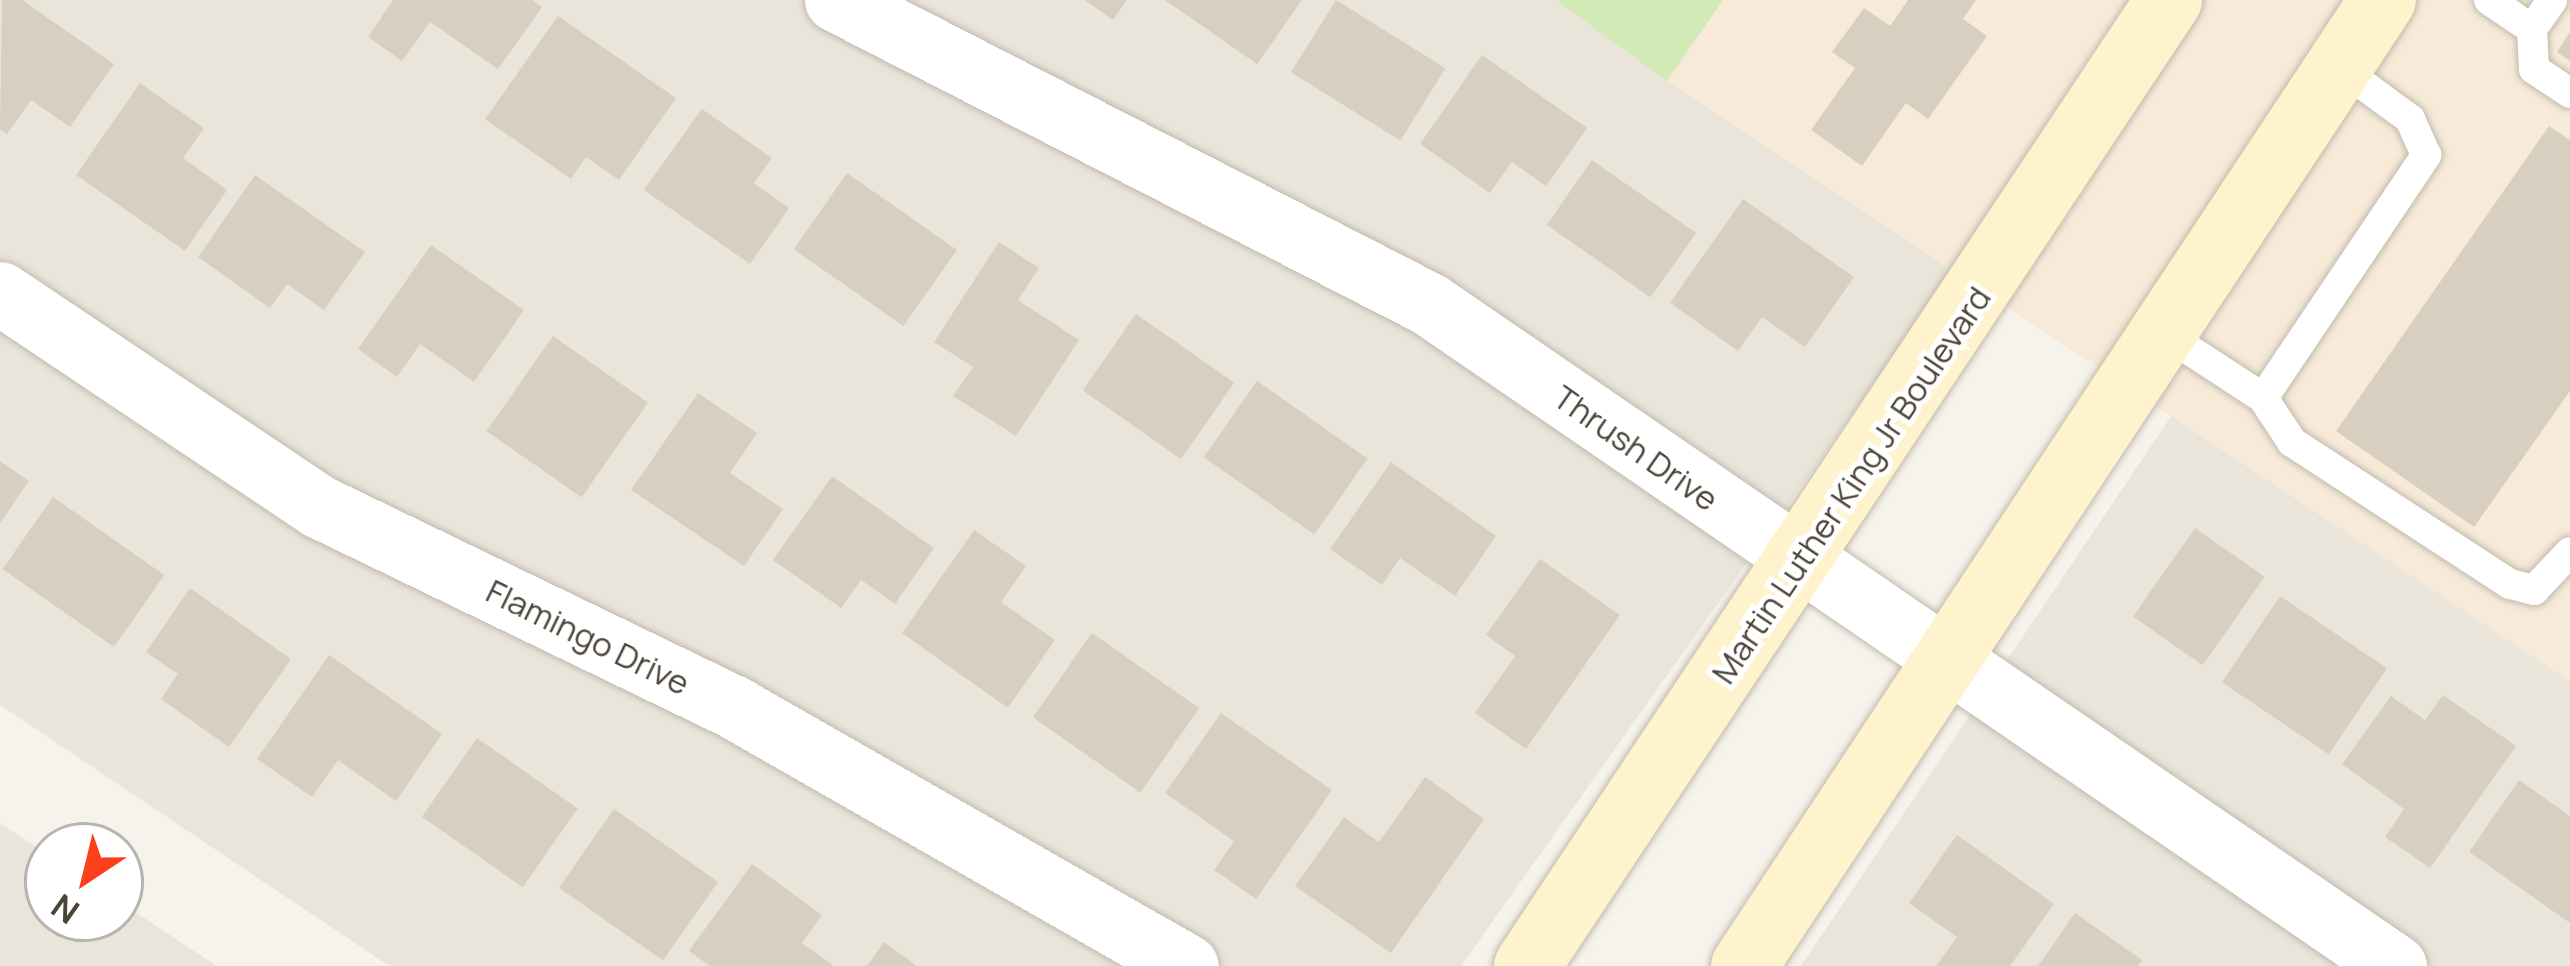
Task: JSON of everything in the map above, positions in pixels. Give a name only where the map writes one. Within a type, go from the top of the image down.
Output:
[{"type":"main road","name":"Martin Luther King Jr Boulevard","points":[[1527,966],[1802,563],[2169,0]]},
{"type":"main road","points":[[1744,966],[1951,664],[2383,0]]},
{"type":"street","name":"Thrush Drive","points":[[836,0],[1429,304],[2395,966]]},
{"type":"street","name":"Flamingo Drive","points":[[0,293],[318,506],[737,709],[1187,966]]},
{"type":"lane","points":[[2488,0],[2533,29]]},
{"type":"lane","points":[[2552,0],[2533,29],[2534,69],[2570,94]]},
{"type":"lane","points":[[2263,398],[2426,155],[2410,119],[2339,67]]},
{"type":"lane","points":[[2165,334],[2263,398],[2292,442],[2510,584],[2534,590],[2570,552]]},
{"type":"shaded area","points":[[0,0],[1556,0],[1955,269],[1461,966],[389,966],[0,705]]},
{"type":"shaded area","points":[[1723,0],[2570,0],[2570,681],[1667,81]]},
{"type":"shaded area","points":[[2174,412],[2570,681],[2570,966],[1801,966]]},
{"type":"shaded area","points":[[0,823],[24,839],[24,942],[144,942],[144,918],[217,966],[0,966]]},
{"type":"green space","points":[[1556,0],[1723,0],[1667,81]]},
{"type":"building","points":[[2,0],[22,0],[114,64],[70,127],[31,100],[7,134],[0,129]]},
{"type":"building","points":[[393,0],[532,0],[542,7],[498,69],[430,22],[402,61],[368,37]]},
{"type":"building","points":[[1085,0],[1127,0],[1113,20]]},
{"type":"building","points":[[1165,0],[1302,0],[1257,64]]},
{"type":"building","points":[[1336,0],[1445,68],[1400,140],[1291,72]]},
{"type":"building","points":[[1908,0],[1976,0],[1963,19],[1987,36],[1928,119],[1906,103],[1862,166],[1811,130],[1855,68],[1832,52],[1864,8],[1890,26]]},
{"type":"building","points":[[558,16],[676,98],[619,180],[586,157],[571,179],[485,119]]},
{"type":"building","points":[[2570,32],[2570,61],[2557,52]]},
{"type":"building","points":[[1482,55],[1587,128],[1546,186],[1512,162],[1490,193],[1420,144]]},
{"type":"building","points":[[140,83],[204,128],[183,158],[227,190],[185,251],[76,175]]},
{"type":"building","points":[[702,109],[772,158],[754,183],[789,208],[750,264],[644,190]]},
{"type":"building","points":[[2549,126],[2570,140],[2570,391],[2474,527],[2336,431]]},
{"type":"building","points":[[1592,160],[1696,233],[1651,298],[1547,225]]},
{"type":"building","points":[[847,173],[957,250],[903,326],[794,249]]},
{"type":"building","points":[[255,175],[365,252],[324,310],[287,284],[270,308],[198,257]]},
{"type":"building","points":[[1743,199],[1854,277],[1805,347],[1762,317],[1738,351],[1670,303]]},
{"type":"building","points":[[999,242],[1039,268],[1018,300],[1079,340],[1016,436],[953,396],[973,367],[934,342]]},
{"type":"building","points":[[431,245],[524,310],[474,382],[420,344],[397,377],[358,349]]},
{"type":"building","points":[[1136,314],[1234,383],[1181,459],[1083,390]]},
{"type":"building","points":[[553,336],[648,403],[581,498],[486,431]]},
{"type":"building","points":[[1257,381],[1368,458],[1314,535],[1204,457]]},
{"type":"building","points":[[698,393],[757,433],[730,473],[783,509],[744,566],[631,490]]},
{"type":"building","points":[[0,461],[29,481],[0,523]]},
{"type":"building","points":[[1391,462],[1496,536],[1455,596],[1400,558],[1382,585],[1330,549]]},
{"type":"building","points":[[832,476],[934,548],[895,604],[861,580],[841,608],[773,560]]},
{"type":"building","points":[[53,497],[164,575],[114,647],[3,569]]},
{"type":"building","points":[[2195,528],[2265,577],[2203,665],[2133,616]]},
{"type":"building","points":[[974,530],[1026,566],[1001,602],[1055,640],[1008,708],[902,633]]},
{"type":"building","points":[[1540,559],[1620,615],[1526,749],[1475,713],[1515,656],[1486,635]]},
{"type":"building","points":[[190,588],[291,659],[229,747],[161,699],[178,674],[146,652]]},
{"type":"building","points":[[2280,596],[2387,668],[2329,754],[2222,682]]},
{"type":"building","points":[[1092,633],[1199,708],[1140,793],[1033,717]]},
{"type":"building","points":[[329,655],[442,734],[396,801],[338,760],[312,797],[257,759]]},
{"type":"building","points":[[2443,695],[2516,746],[2430,868],[2385,837],[2404,809],[2342,764],[2391,696],[2425,720]]},
{"type":"building","points":[[1221,713],[1332,790],[1256,899],[1214,870],[1234,841],[1165,793]]},
{"type":"building","points":[[477,738],[578,809],[523,887],[422,817]]},
{"type":"building","points":[[1425,777],[1484,819],[1391,953],[1295,886],[1344,817],[1379,842]]},
{"type":"building","points":[[2519,780],[2570,816],[2570,923],[2469,852]]},
{"type":"building","points":[[614,809],[718,882],[663,960],[559,888]]},
{"type":"building","points":[[1957,835],[2054,904],[2010,966],[1936,966],[1957,937],[1909,903]]},
{"type":"building","points":[[752,864],[822,915],[802,943],[834,966],[710,966],[689,951]]},
{"type":"building","points":[[2075,913],[2142,960],[2138,966],[2038,966]]},
{"type":"building","points":[[884,942],[917,966],[867,966]]}]
